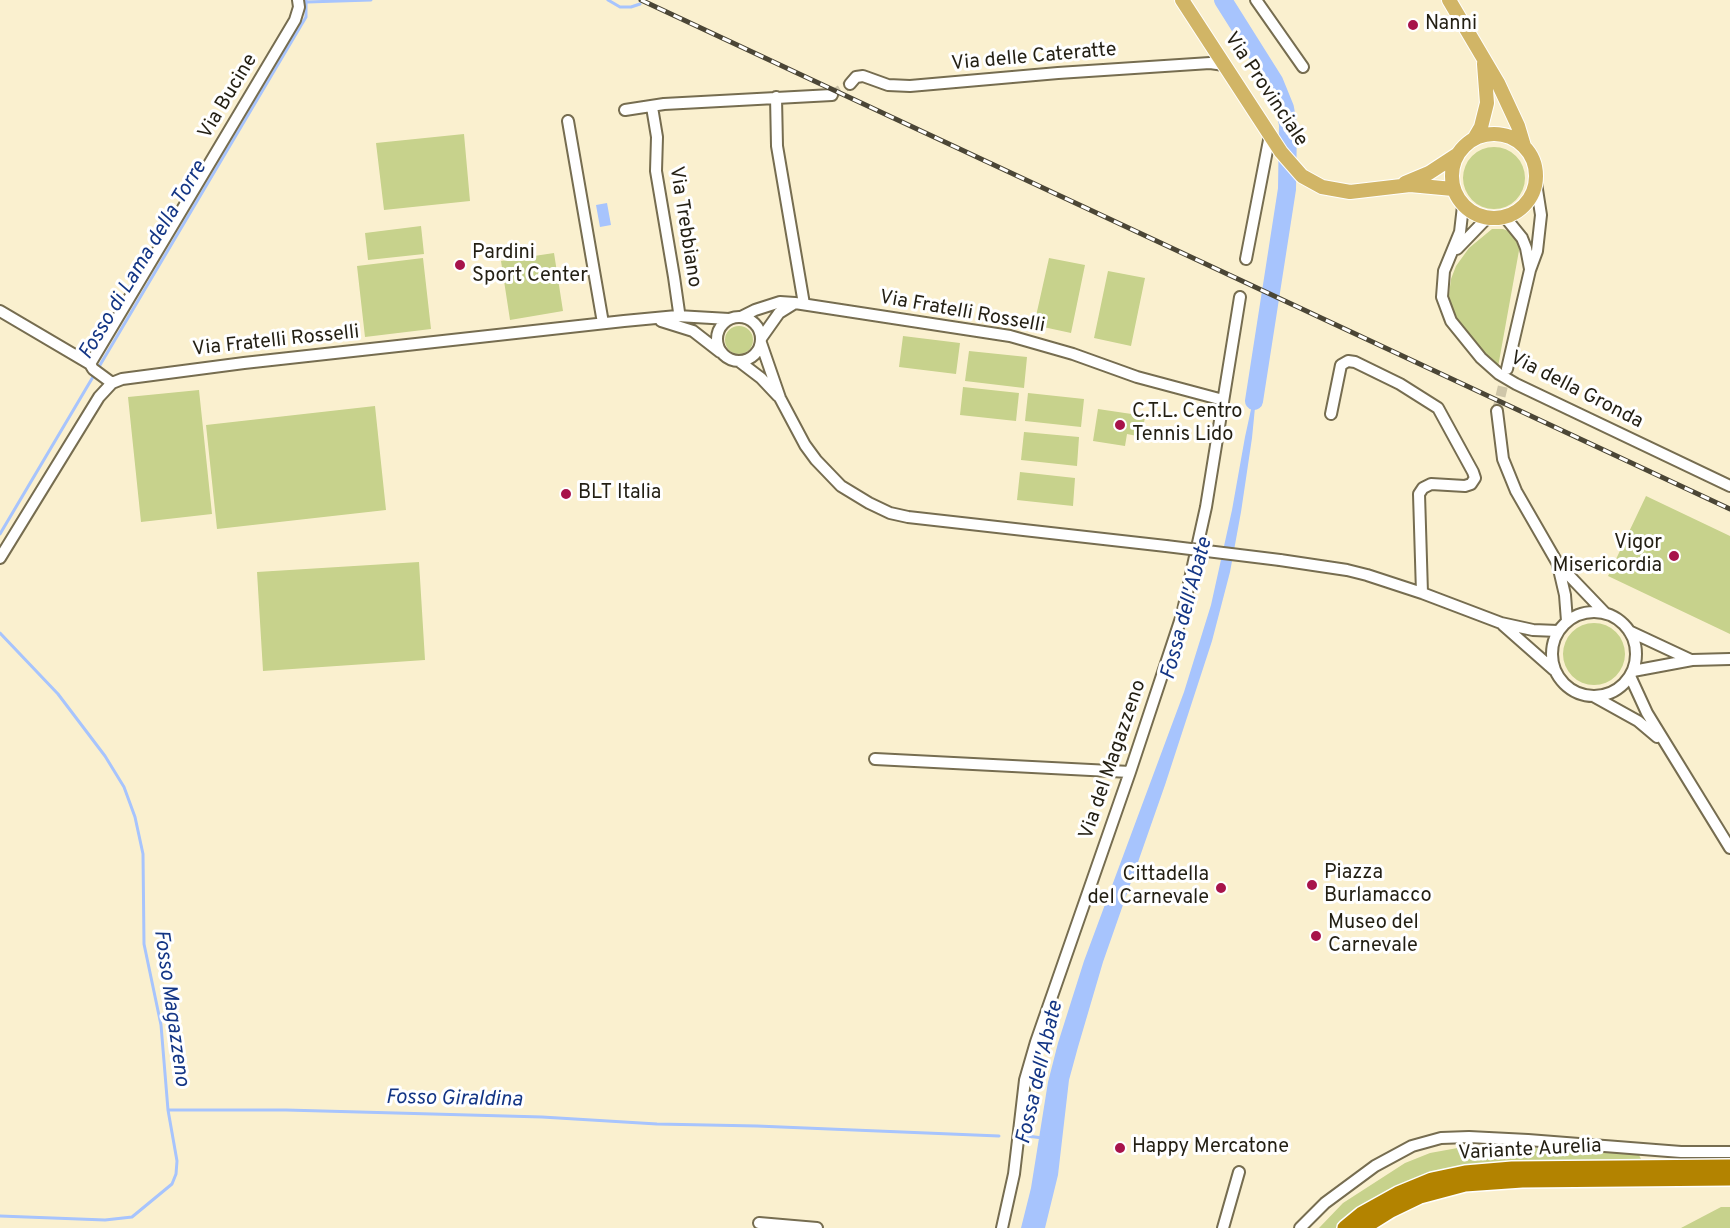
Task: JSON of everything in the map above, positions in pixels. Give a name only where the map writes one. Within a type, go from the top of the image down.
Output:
[{"type":"highway","name":"Variante Aurelia","points":[[1345,1228],[1362,1214],[1389,1198],[1432,1180],[1465,1173],[1512,1169],[1730,1167]]},
{"type":"highway","name":"Variante Aurelia","points":[[1362,1228],[1390,1210],[1420,1196],[1465,1184],[1522,1180],[1730,1178]]},
{"type":"main road","name":"Via Provinciale","points":[[1182,0],[1281,152],[1302,176],[1322,187],[1350,192],[1400,185],[1454,189]]},
{"type":"main road","points":[[1449,0],[1498,83],[1518,126],[1524,146],[1535,163],[1536,183],[1531,198],[1526,205],[1505,217],[1479,216],[1464,206],[1454,189],[1451,177],[1458,154],[1474,139],[1481,127],[1487,103],[1483,59]]},
{"type":"main road","points":[[1474,139],[1495,133],[1506,135],[1524,146]]},
{"type":"main road","name":"Via Provinciale","points":[[1400,185],[1429,173],[1458,154]]},
{"type":"street","name":"Via Bucine","points":[[92,366],[295,20],[298,0]]},
{"type":"street","points":[[1257,0],[1303,67]]},
{"type":"street","name":"Via delle Cateratte","points":[[850,84],[856,77],[863,76],[888,85],[920,86],[1082,71],[1210,63],[1224,65]]},
{"type":"street","points":[[625,110],[664,104],[832,95]]},
{"type":"street","points":[[776,98],[777,146],[799,303],[778,313],[762,340],[754,357],[740,362],[732,361],[720,352],[717,337],[719,330],[735,318],[753,321],[760,331],[762,340],[780,398],[805,445],[816,460],[853,495],[890,513],[919,519],[1166,546],[1347,570],[1422,593],[1500,623],[1533,630],[1558,631]]},
{"type":"street","name":"Via Trebbiano","points":[[652,107],[657,137],[656,171],[674,277],[679,312],[677,316]]},
{"type":"street","points":[[568,121],[603,323]]},
{"type":"street","points":[[1246,258],[1270,135]]},
{"type":"street","points":[[1507,369],[1530,270],[1537,251],[1541,215],[1536,183]]},
{"type":"street","name":"Via della Gronda","points":[[1464,206],[1460,232],[1444,271],[1442,297],[1446,310],[1458,330],[1493,370],[1527,389],[1730,486]]},
{"type":"street","points":[[1505,217],[1518,231],[1526,248],[1530,270]]},
{"type":"street","name":"Via della Gronda","points":[[1451,256],[1487,218]]},
{"type":"street","name":"Via del Magazzeno","points":[[1002,1228],[1014,1174],[1025,1080],[1036,1042],[1182,615],[1206,507],[1240,297]]},
{"type":"street","name":"Via Fratelli Rosselli","points":[[108,380],[603,323],[677,316],[735,318],[780,302],[1010,336],[1072,354],[1137,377],[1223,399]]},
{"type":"street","points":[[0,311],[92,366],[108,380],[0,558]]},
{"type":"street","name":"Via Fratelli Rosselli","points":[[652,319],[676,324],[693,331],[720,352]]},
{"type":"street","points":[[1331,414],[1341,365],[1347,361],[1355,362],[1400,384],[1438,408],[1473,472],[1475,478],[1471,484],[1431,484],[1419,494],[1422,593]]},
{"type":"street","points":[[740,362],[761,378],[780,398]]},
{"type":"street","points":[[1497,411],[1500,445],[1507,472],[1558,564],[1605,613],[1623,623],[1629,631],[1636,650],[1631,673],[1618,689],[1593,696]]},
{"type":"street","points":[[1558,564],[1565,595],[1567,621]]},
{"type":"street","points":[[1555,671],[1551,658],[1558,631],[1578,614],[1605,613]]},
{"type":"street","points":[[1500,623],[1555,671],[1571,690],[1593,696],[1644,725],[1668,748]]},
{"type":"street","points":[[1629,631],[1692,660]]},
{"type":"street","points":[[1631,673],[1692,660],[1730,659]]},
{"type":"street","points":[[1631,673],[1647,713],[1730,848]]},
{"type":"street","points":[[875,759],[1130,772]]},
{"type":"street","points":[[1300,1228],[1325,1203],[1375,1166],[1412,1146],[1441,1138],[1516,1139],[1590,1143],[1681,1152],[1730,1152]]},
{"type":"street","points":[[1223,1228],[1239,1172]]},
{"type":"street","points":[[759,1223],[817,1228]]},
{"type":"green space","points":[[464,134],[470,201],[384,210],[376,143]]},
{"type":"green space","points":[[1494,147],[1506,149],[1516,156],[1523,166],[1525,178],[1523,190],[1516,200],[1506,207],[1494,209],[1482,207],[1472,200],[1465,190],[1463,178],[1465,166],[1472,156],[1482,149]]},
{"type":"green space","points":[[421,226],[424,254],[368,260],[365,233]]},
{"type":"green space","points":[[1492,229],[1511,232],[1520,245],[1498,367],[1493,365],[1457,321],[1450,306],[1449,295],[1451,279],[1456,266],[1469,248]]},
{"type":"green space","points":[[554,253],[563,311],[510,320],[501,261]]},
{"type":"green space","points":[[423,258],[431,329],[365,337],[357,266]]},
{"type":"green space","points":[[1049,258],[1085,265],[1071,333],[1034,325]]},
{"type":"green space","points":[[1108,271],[1145,278],[1131,346],[1094,338]]},
{"type":"green space","points":[[739,326],[749,330],[753,340],[749,350],[739,354],[729,350],[725,340],[729,330]]},
{"type":"green space","points":[[903,336],[960,343],[956,374],[899,367]]},
{"type":"green space","points":[[969,351],[1027,357],[1024,388],[965,381]]},
{"type":"green space","points":[[963,387],[1019,393],[1016,421],[960,415]]},
{"type":"green space","points":[[199,390],[212,514],[141,522],[128,397]]},
{"type":"green space","points":[[1028,393],[1084,399],[1081,427],[1025,421]]},
{"type":"green space","points":[[375,406],[386,510],[217,529],[206,425]]},
{"type":"green space","name":"C.T.L. Centro Tennis Lido","points":[[1098,409],[1145,416],[1142,437],[1127,434],[1125,446],[1093,441]]},
{"type":"green space","points":[[1024,432],[1079,437],[1077,466],[1021,460]]},
{"type":"green space","points":[[1020,472],[1075,478],[1073,506],[1017,500]]},
{"type":"green space","name":"Vigor Misericordia","points":[[1646,496],[1730,536],[1730,634],[1608,576]]},
{"type":"green space","points":[[419,562],[425,660],[263,671],[257,572]]},
{"type":"green space","points":[[1594,623],[1606,625],[1616,632],[1623,642],[1625,654],[1623,666],[1616,676],[1606,683],[1594,685],[1582,683],[1572,676],[1565,666],[1563,654],[1565,642],[1572,632],[1582,625]]},
{"type":"green space","points":[[1474,1145],[1611,1152],[1639,1155],[1641,1159],[1411,1181],[1373,1199],[1336,1228],[1319,1228],[1343,1203],[1405,1163],[1430,1153]]},
{"type":"green space","points":[[1721,1207],[1730,1207],[1730,1228],[1681,1228]]},
{"type":"water","points":[[607,203],[611,225],[600,227],[596,205]]},
{"type":"water","points":[[1258,377],[1241,512],[1230,572],[1212,641],[1103,962],[1078,1047],[1069,1080],[1058,1175],[1045,1228],[1021,1228],[1031,1188],[1048,1082],[1058,1043],[1084,961],[1184,692],[1211,605]]},
{"type":"waterway","name":"Fosso di Lama della Torre","points":[[0,534],[306,17],[306,0]]},
{"type":"waterway","points":[[307,2],[371,0]]},
{"type":"waterway","points":[[608,0],[620,7],[640,4]]},
{"type":"waterway","name":"Fossa dell'Abate","points":[[1223,0],[1274,81],[1285,108],[1288,125],[1287,189],[1254,401]]},
{"type":"waterway","name":"Fosso Magazzeno","points":[[0,633],[58,694],[105,756],[124,787],[135,817],[143,854],[144,944],[161,1025],[168,1110]]},
{"type":"waterway","name":"Fosso Giraldina","points":[[0,1216],[105,1220],[132,1217],[172,1184],[176,1174],[177,1161],[168,1110],[286,1110],[542,1117],[657,1124],[999,1136]]},
{"type":"waterway","name":"Fosso Giraldina","points":[[1027,1136],[1043,1138]]},
{"type":"tunnel","points":[[832,95],[850,84]]},
{"type":"tunnel","points":[[1497,411],[1507,369]]},
{"type":"railway","points":[[641,0],[1730,509]]},
{"type":"place","name":"Nanni","points":[[1413,25]]},
{"type":"place","name":"Pardini Sport Center","points":[[460,265]]},
{"type":"place","name":"C.T.L. Centro Tennis Lido","points":[[1120,425]]},
{"type":"place","name":"BLT Italia","points":[[566,494]]},
{"type":"place","name":"Vigor Misericordia","points":[[1674,556]]},
{"type":"place","name":"Piazza Burlamacco","points":[[1312,885]]},
{"type":"place","name":"Cittadella del Carnevale","points":[[1221,888]]},
{"type":"place","name":"Museo del Carnevale","points":[[1316,936]]},
{"type":"place","name":"Happy Mercatone","points":[[1120,1148]]}]
